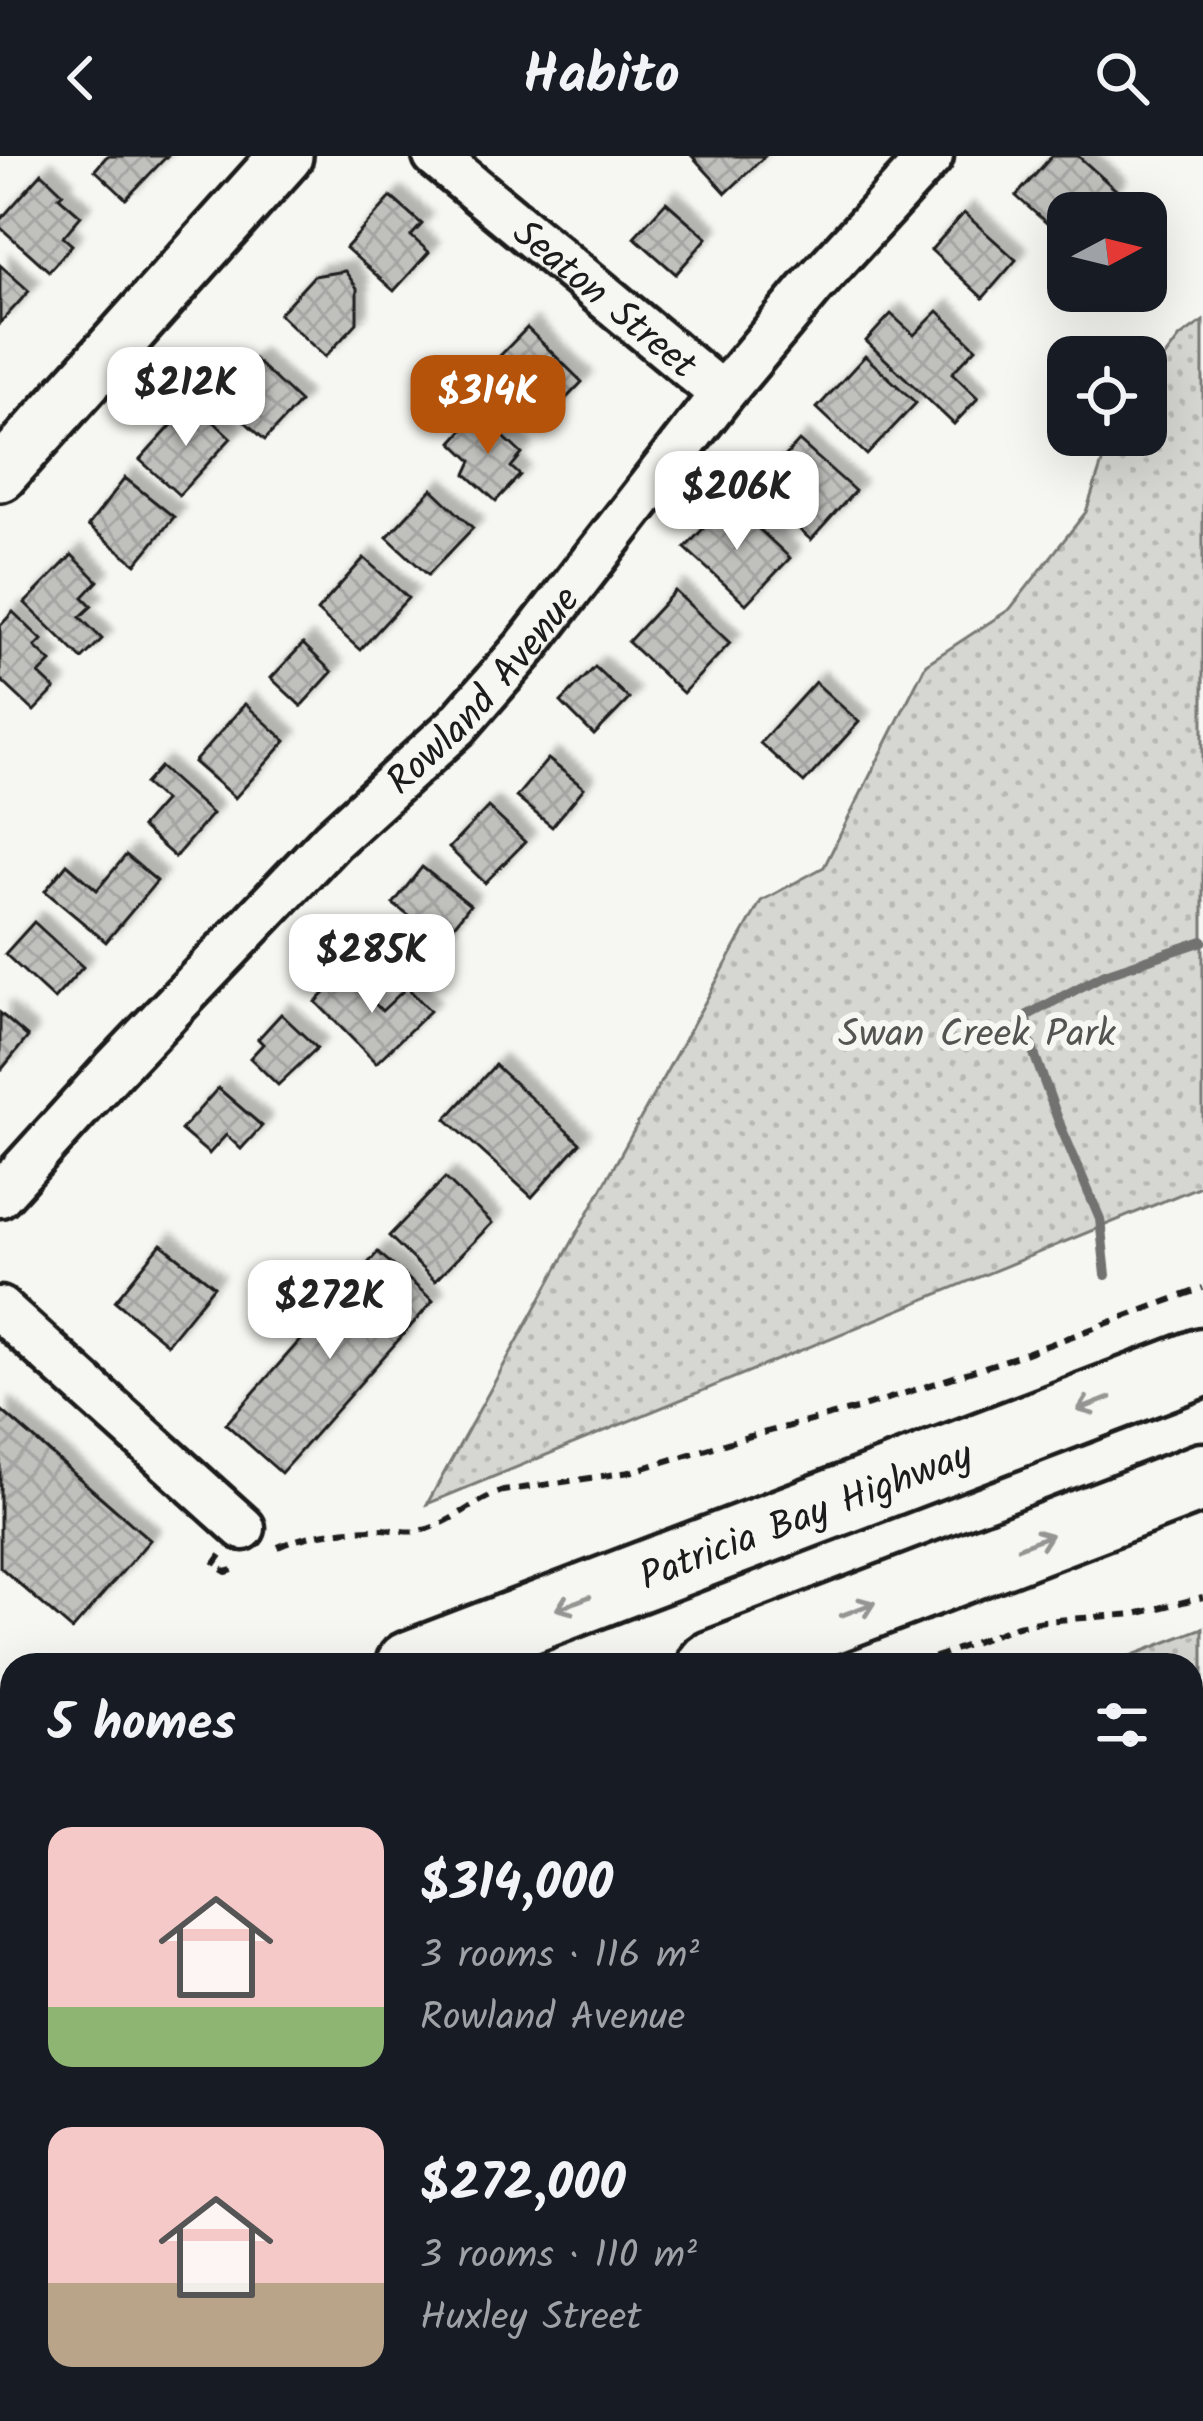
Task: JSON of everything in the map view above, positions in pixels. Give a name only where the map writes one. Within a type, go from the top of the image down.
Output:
[{"type":"highway","name":"Patricia Bay Highway","points":[[441,1653],[1203,1362]]},
{"type":"highway","points":[[743,1653],[1203,1477]]},
{"type":"street","points":[[0,475],[286,156]]},
{"type":"street","name":"Seaton Street","points":[[435,156],[722,394]]},
{"type":"street","name":"Rowland Avenue","points":[[0,1195],[332,840],[457,726],[524,648],[722,394],[931,156]]},
{"type":"street","points":[[0,1309],[257,1545]]},
{"type":"path","points":[[257,1545],[240,1568],[226,1571],[214,1565],[257,1545],[358,1529],[417,1531],[503,1491],[630,1472],[856,1408],[1203,1288]]},
{"type":"path","points":[[947,1653],[1044,1621],[1135,1614],[1203,1597]]},
{"type":"green space","name":"Swan Creek Park","points":[[1203,321],[1203,1185],[427,1504],[761,901],[824,867],[926,664],[1010,609],[1086,512],[1104,456],[1167,456],[1167,354],[1180,337]]},
{"type":"green space","points":[[1203,1628],[1203,1653],[1138,1653]]},
{"type":"building","points":[[107,156],[167,156],[126,199],[95,170]]},
{"type":"building","points":[[692,156],[765,156],[726,193]]},
{"type":"building","points":[[1052,156],[1078,156],[1116,190],[1047,192],[1047,223],[1016,196]]},
{"type":"building","points":[[42,173],[81,216],[63,237],[72,245],[49,271],[0,227],[0,220]]},
{"type":"building","points":[[391,197],[422,224],[411,236],[429,252],[394,291],[346,248]]},
{"type":"building","points":[[666,202],[707,238],[676,274],[634,237]]},
{"type":"building","points":[[964,213],[1016,260],[983,298],[931,250]]},
{"type":"building","points":[[0,265],[29,291],[0,323]]},
{"type":"building","points":[[345,271],[357,288],[357,323],[325,357],[279,314],[314,276]]},
{"type":"building","points":[[938,311],[976,348],[952,373],[978,398],[954,424],[866,341],[891,314],[914,335]]},
{"type":"building","points":[[527,328],[582,382],[547,418],[492,364]]},
{"type":"building","points":[[865,356],[916,403],[867,455],[817,408]]},
{"type":"building","points":[[254,359],[300,402],[265,440],[219,398]]},
{"type":"building","points":[[193,402],[231,438],[179,495],[140,460]]},
{"type":"building","points":[[478,413],[522,454],[511,467],[520,475],[496,501],[466,474],[472,461],[452,442]]},
{"type":"building","points":[[799,441],[855,491],[811,540],[755,490]]},
{"type":"building","points":[[125,478],[174,517],[136,564],[88,526]]},
{"type":"building","points":[[432,489],[473,528],[428,575],[387,537]]},
{"type":"building","points":[[729,501],[790,558],[746,604],[685,548]]},
{"type":"building","points":[[72,555],[98,581],[83,597],[92,606],[80,617],[102,639],[82,659],[25,603]]},
{"type":"building","points":[[364,558],[408,598],[360,650],[317,611]]},
{"type":"building","points":[[675,591],[730,643],[683,693],[628,642]]},
{"type":"building","points":[[13,612],[42,640],[35,647],[51,662],[39,674],[55,689],[34,711],[0,679],[0,626]]},
{"type":"building","points":[[303,644],[332,672],[301,706],[271,678]]},
{"type":"building","points":[[595,667],[629,699],[594,735],[561,702]]},
{"type":"building","points":[[815,682],[859,722],[804,783],[760,743]]},
{"type":"building","points":[[245,704],[286,741],[235,798],[194,762]]},
{"type":"building","points":[[548,759],[584,788],[552,827],[516,797]]},
{"type":"building","points":[[160,767],[212,814],[175,857],[141,827],[164,801],[145,784]]},
{"type":"building","points":[[488,807],[525,842],[485,883],[449,848]]},
{"type":"building","points":[[126,855],[157,881],[106,942],[45,891],[67,864],[97,890]]},
{"type":"building","points":[[422,867],[470,905],[442,941],[393,904]]},
{"type":"building","points":[[34,922],[83,967],[54,999],[5,954]]},
{"type":"building","points":[[345,973],[382,1011],[407,987],[430,1011],[376,1063],[316,1002]]},
{"type":"building","points":[[0,1013],[28,1037],[2,1069],[0,1068]]},
{"type":"building","points":[[281,1014],[317,1048],[278,1085],[250,1058],[263,1044],[258,1039]]},
{"type":"building","points":[[495,1065],[580,1143],[532,1197],[446,1119]]},
{"type":"building","points":[[218,1088],[262,1126],[241,1149],[226,1135],[209,1154],[181,1130]]},
{"type":"building","points":[[445,1178],[492,1223],[435,1281],[389,1236]]},
{"type":"building","points":[[161,1244],[214,1286],[167,1344],[115,1301]]},
{"type":"building","points":[[378,1252],[433,1301],[281,1473],[226,1424]]},
{"type":"building","points":[[0,1409],[150,1540],[72,1630],[0,1567]]},
{"type":"waterway","points":[[1106,1275],[1100,1219],[1060,1125],[1028,1037],[1026,1016],[1105,974],[1203,941]]}]
